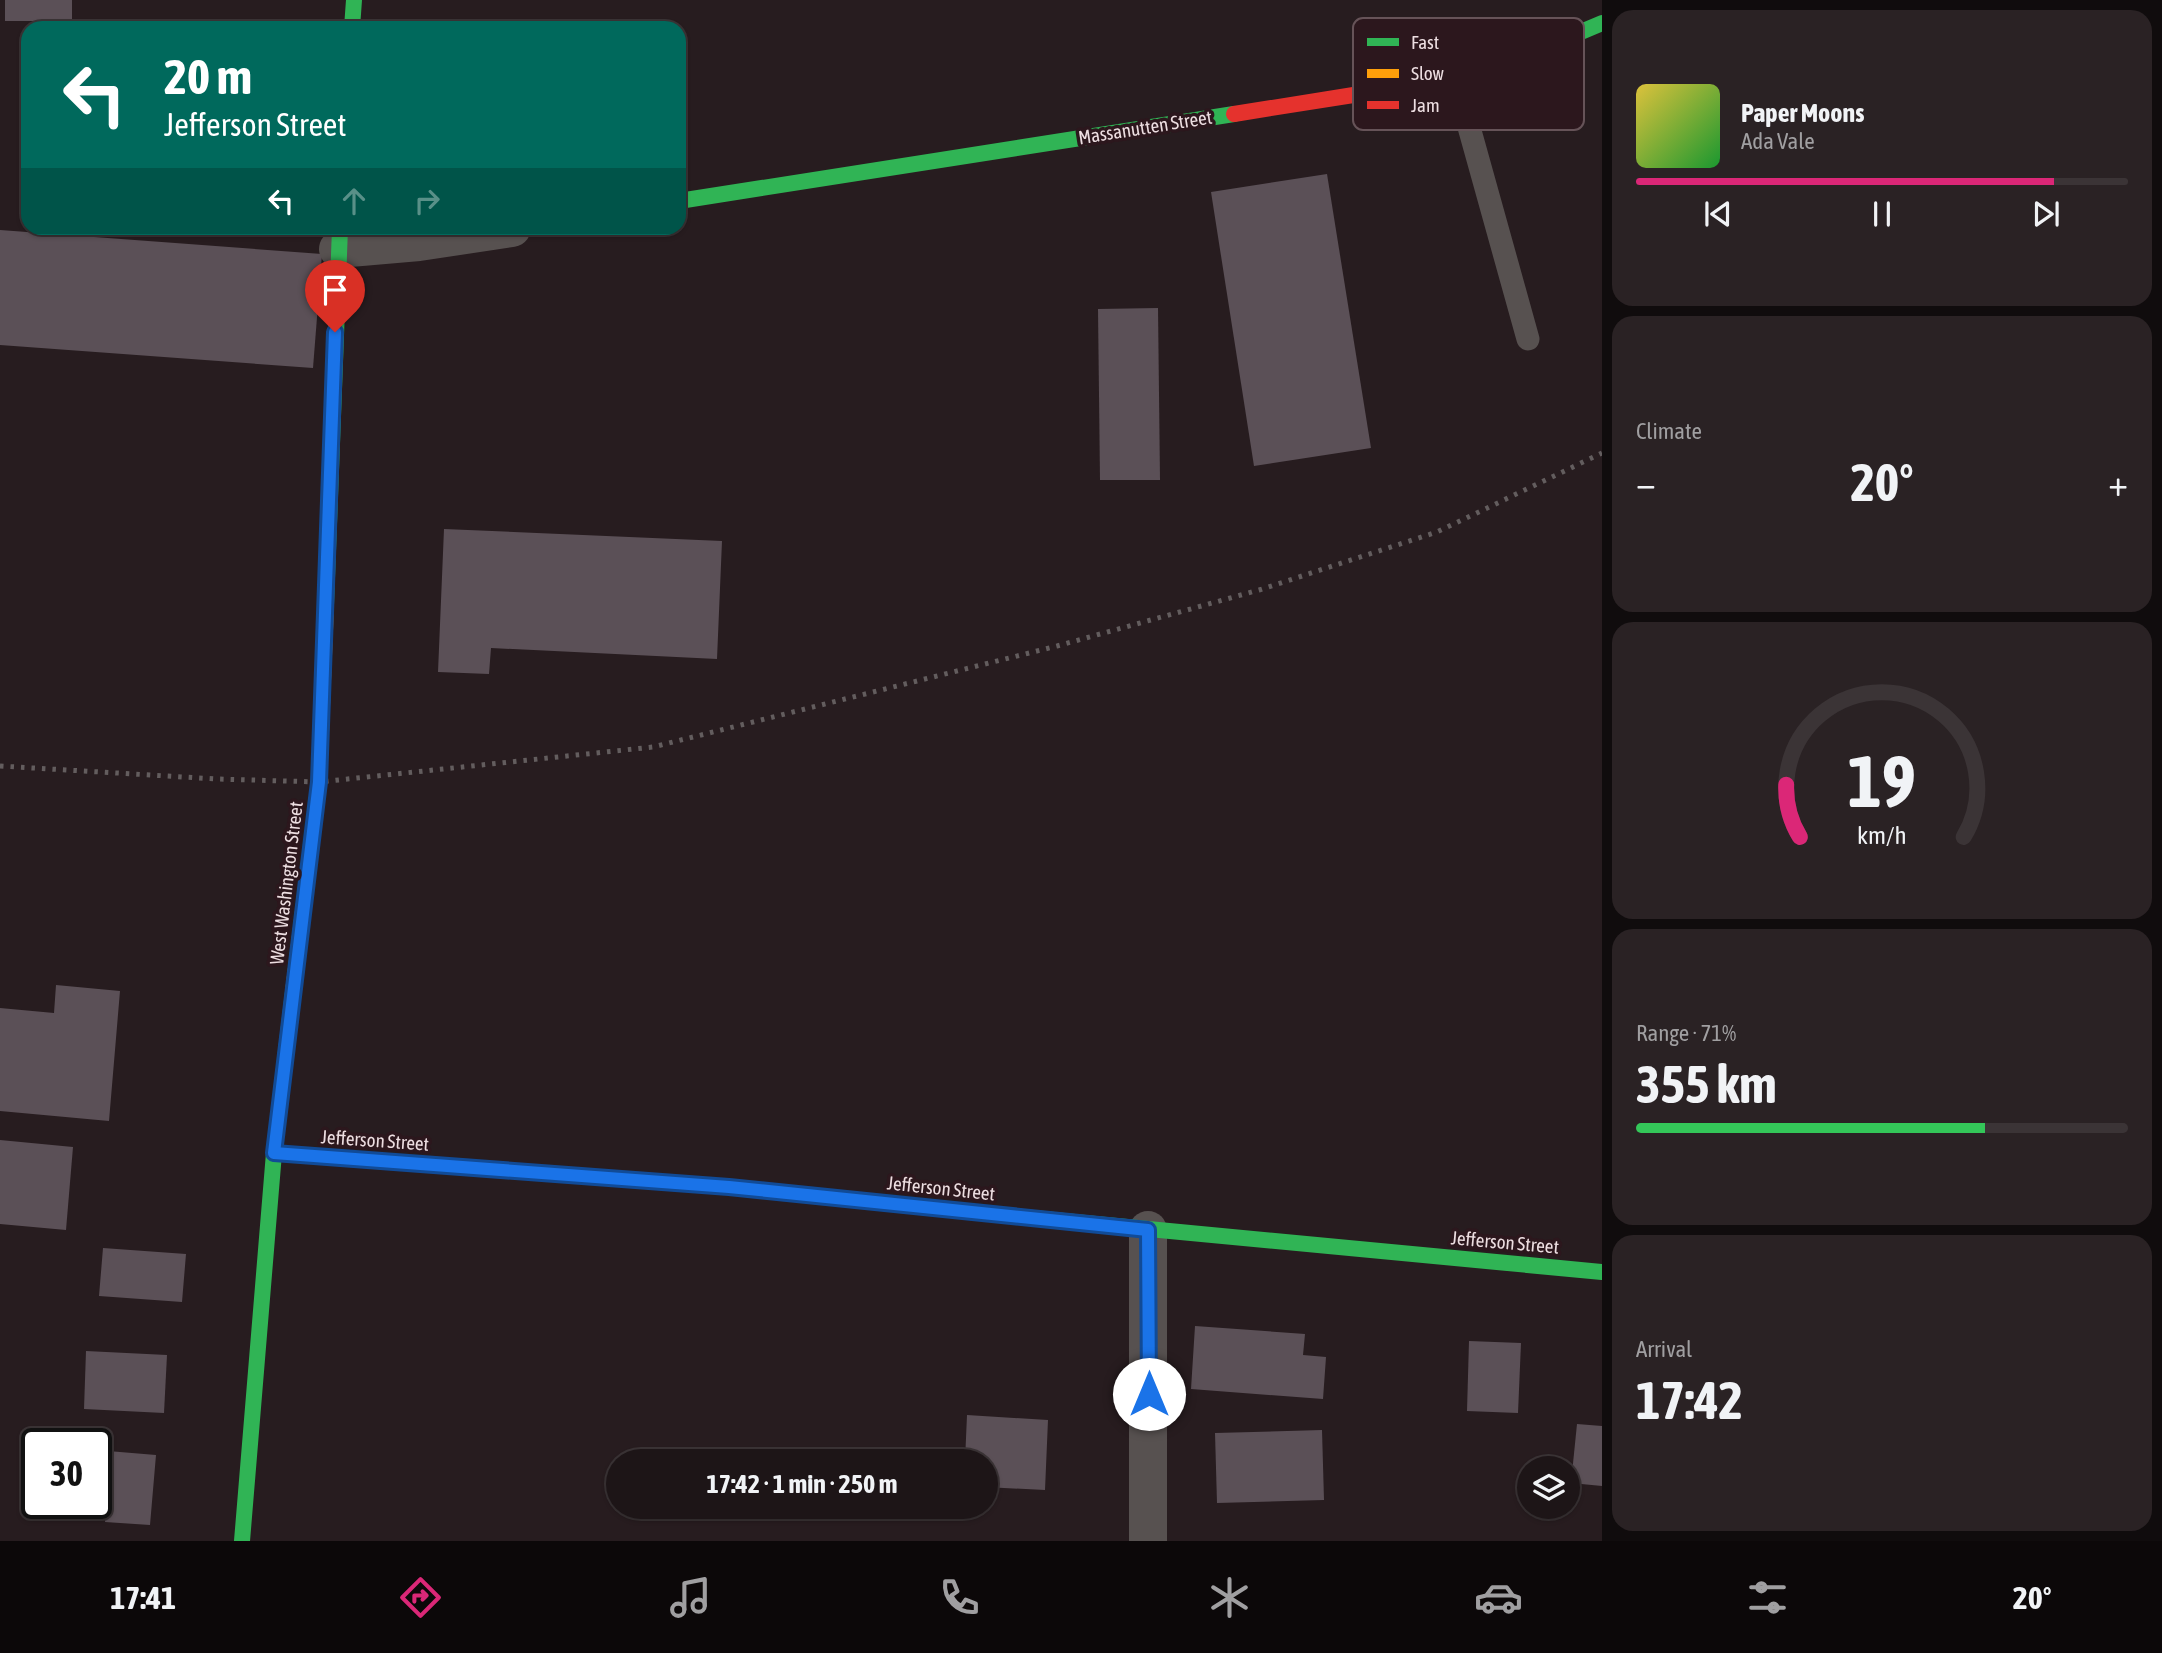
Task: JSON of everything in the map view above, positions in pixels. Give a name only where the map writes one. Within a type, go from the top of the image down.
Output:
[{"type":"street","points":[[352,21],[354,0]]},
{"type":"street","name":"Massanutten Street","points":[[1584,31],[1602,23]]},
{"type":"street","name":"Massanutten Street","points":[[686,200],[1353,95]]},
{"type":"street","points":[[339,238],[419,242],[466,235]]},
{"type":"street","name":"West Washington Street","points":[[242,1541],[274,1153],[319,782],[339,238]]},
{"type":"street","name":"Jefferson Street","points":[[274,1153],[729,1187],[1148,1230],[1602,1272]]},
{"type":"street","points":[[1148,1230],[1148,1541]]},
{"type":"lane","points":[[1470,130],[1528,339]]},
{"type":"building","points":[[5,0],[72,0],[72,21],[5,21]]},
{"type":"building","points":[[1327,174],[1371,448],[1254,466],[1211,192]]},
{"type":"building","points":[[0,230],[21,232],[21,235],[67,235],[322,254],[313,368],[0,345]]},
{"type":"building","points":[[1158,308],[1160,480],[1100,480],[1098,309]]},
{"type":"building","points":[[444,529],[722,541],[717,659],[491,648],[489,674],[438,672]]},
{"type":"building","points":[[56,985],[120,991],[109,1121],[0,1111],[0,1008],[54,1013]]},
{"type":"building","points":[[0,1140],[73,1147],[66,1230],[0,1224]]},
{"type":"building","points":[[103,1248],[186,1254],[182,1302],[99,1296]]},
{"type":"building","points":[[1195,1326],[1305,1334],[1303,1355],[1326,1357],[1323,1399],[1191,1389]]},
{"type":"building","points":[[1469,1341],[1521,1343],[1518,1413],[1467,1411]]},
{"type":"building","points":[[86,1351],[167,1355],[164,1413],[84,1409]]},
{"type":"building","points":[[967,1415],[1048,1420],[1045,1490],[998,1488],[998,1449],[966,1449]]},
{"type":"building","points":[[1577,1424],[1602,1426],[1602,1486],[1580,1484],[1580,1456],[1574,1456]]},
{"type":"building","points":[[1322,1430],[1324,1500],[1217,1503],[1215,1433]]},
{"type":"building","points":[[112,1451],[156,1455],[150,1525],[105,1522],[105,1519],[112,1519]]},
{"type":"railway","points":[[0,766],[217,779],[319,782],[653,747],[1057,646],[1259,590],[1437,532],[1602,453]]},
{"type":"traffic: fast","points":[[352,21],[354,0]]},
{"type":"traffic: fast","points":[[1584,31],[1602,23]]},
{"type":"traffic: fast","points":[[686,200],[1234,114]]},
{"type":"traffic: fast","points":[[326,605],[340,235]]},
{"type":"traffic: fast","points":[[242,1541],[274,1153],[293,992]]},
{"type":"traffic: fast","points":[[274,1153],[729,1187],[876,1202]]},
{"type":"traffic: fast","points":[[1033,1218],[1602,1272]]},
{"type":"traffic: slow","points":[[293,992],[319,782],[326,605]]},
{"type":"traffic: jam","points":[[1234,114],[1353,95]]},
{"type":"traffic: jam","points":[[876,1202],[1033,1218]]},
{"type":"route","points":[[335,332],[319,782],[274,1153],[729,1187],[1148,1230],[1149,1394]]}]
